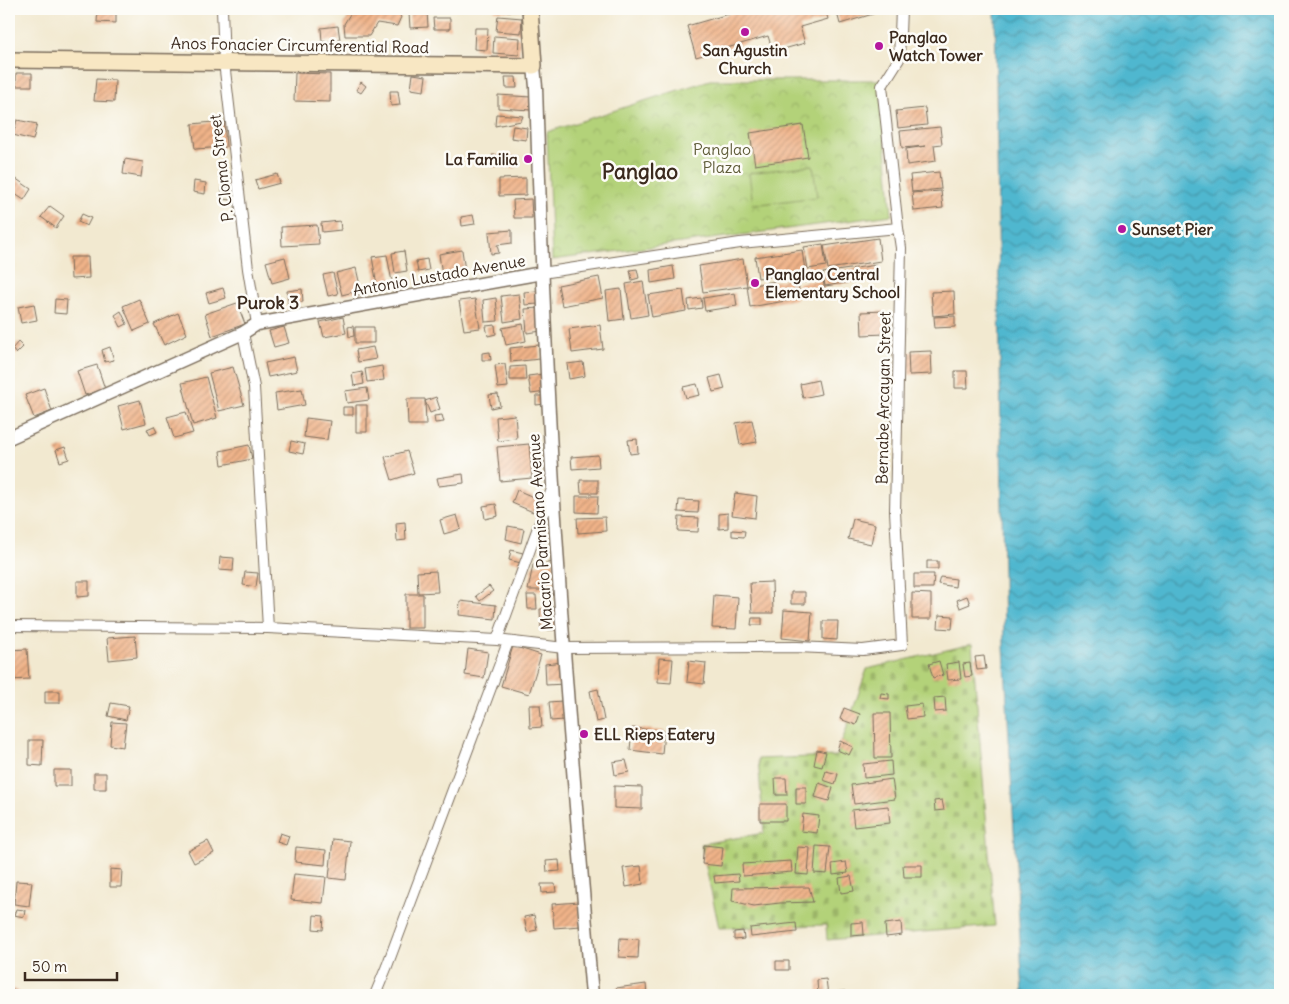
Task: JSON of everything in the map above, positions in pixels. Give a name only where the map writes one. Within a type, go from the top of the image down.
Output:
[{"type":"main road","points":[[530,9],[534,66]]},
{"type":"main road","name":"Anos Fonacier Circumferential Road","points":[[9,60],[534,66]]},
{"type":"street","name":"P. Cloma Street","points":[[222,9],[224,62],[248,269],[257,324]]},
{"type":"street","name":"Bernabe Arcayan Street","points":[[564,648],[797,647],[863,650],[902,644],[895,511],[901,248],[882,86],[899,59],[901,9]]},
{"type":"street","name":"Macario Parmisano Avenue","points":[[534,66],[553,486],[592,995]]},
{"type":"street","name":"Antonio Lustado Avenue","points":[[9,438],[243,333],[257,324],[542,273],[740,243],[898,228]]},
{"type":"street","points":[[243,333],[254,387],[268,628]]},
{"type":"street","points":[[375,995],[394,947],[502,641],[553,486]]},
{"type":"street","points":[[9,626],[268,628],[502,641],[564,648]]},
{"type":"green space","name":"Panglao Plaza","points":[[710,80],[880,80],[892,215],[552,260],[547,132]]},
{"type":"green space","points":[[813,165],[817,197],[753,205],[749,173]]},
{"type":"green space","points":[[972,644],[995,926],[827,940],[826,925],[719,928],[701,844],[764,833],[758,759],[837,756],[867,669]]},
{"type":"water","points":[[995,9],[1280,9],[1280,995],[1023,995],[1004,647]]},
{"type":"building","points":[[98,9],[116,9],[116,23],[97,22]]},
{"type":"building","points":[[353,9],[394,9],[401,17],[397,26],[377,23],[369,36],[345,36],[344,24]]},
{"type":"building","points":[[494,9],[520,9],[519,11],[494,11]]},
{"type":"building","name":"San Agustin Church","points":[[746,9],[825,9],[828,19],[800,27],[805,43],[773,52],[768,36],[696,57],[687,26]]},
{"type":"building","points":[[836,9],[875,9],[876,13],[840,24]]},
{"type":"building","points":[[427,11],[428,27],[410,28],[409,13]]},
{"type":"building","points":[[498,16],[522,18],[521,33],[496,31]]},
{"type":"building","points":[[433,18],[450,18],[450,29],[434,29]]},
{"type":"building","points":[[338,26],[340,40],[322,42],[321,28]]},
{"type":"building","points":[[475,28],[488,28],[487,50],[474,49]]},
{"type":"building","points":[[494,36],[520,38],[519,55],[493,53]]},
{"type":"building","points":[[16,73],[32,73],[32,86],[16,86]]},
{"type":"building","points":[[295,73],[330,74],[330,102],[294,101]]},
{"type":"building","points":[[413,74],[426,76],[424,91],[411,89]]},
{"type":"building","points":[[505,77],[516,77],[517,88],[506,88]]},
{"type":"building","points":[[96,79],[115,80],[114,102],[94,101]]},
{"type":"building","points":[[361,82],[366,86],[361,93],[356,90]]},
{"type":"building","points":[[390,91],[398,91],[400,105],[391,106]]},
{"type":"building","points":[[498,95],[531,97],[531,110],[498,108]]},
{"type":"building","points":[[925,108],[927,125],[898,128],[896,111]]},
{"type":"building","points":[[496,114],[523,116],[521,121],[495,126]]},
{"type":"building","points":[[17,120],[37,124],[33,140],[13,135]]},
{"type":"building","points":[[224,121],[226,147],[195,149],[192,124]]},
{"type":"building","points":[[803,125],[808,157],[755,165],[750,133]]},
{"type":"building","points":[[513,126],[527,128],[526,140],[511,138]]},
{"type":"building","points":[[940,127],[942,144],[934,145],[936,161],[907,165],[906,149],[926,146],[902,148],[900,131]]},
{"type":"building","points":[[492,155],[517,156],[516,168],[492,167]]},
{"type":"building","points":[[125,159],[143,162],[141,177],[123,174]]},
{"type":"building","points":[[939,172],[941,189],[912,192],[910,175]]},
{"type":"building","points":[[9,174],[31,189],[24,200],[9,190]]},
{"type":"building","points":[[277,174],[280,183],[258,189],[255,180]]},
{"type":"building","points":[[526,178],[526,195],[499,196],[499,179]]},
{"type":"building","points":[[194,181],[206,183],[205,194],[193,192]]},
{"type":"building","points":[[222,188],[232,188],[232,200],[222,199]]},
{"type":"building","points":[[941,191],[943,208],[914,211],[912,193]]},
{"type":"building","points":[[531,199],[532,218],[514,218],[513,200]]},
{"type":"building","points":[[50,206],[64,216],[56,228],[41,217]]},
{"type":"building","points":[[82,214],[91,218],[87,226],[78,222]]},
{"type":"building","points":[[473,215],[475,224],[462,226],[461,217]]},
{"type":"building","points":[[340,221],[341,230],[322,232],[321,223]]},
{"type":"building","points":[[317,225],[319,244],[282,246],[281,227]]},
{"type":"building","points":[[512,230],[512,243],[497,245],[499,253],[491,254],[489,232]]},
{"type":"building","points":[[878,238],[881,261],[828,269],[824,246]]},
{"type":"building","points":[[823,244],[826,266],[808,269],[804,247]]},
{"type":"building","points":[[462,250],[465,271],[442,275],[439,254]]},
{"type":"building","points":[[802,250],[805,271],[758,278],[755,257]]},
{"type":"building","points":[[404,251],[407,271],[395,273],[392,253]]},
{"type":"building","points":[[387,255],[392,282],[377,285],[372,257]]},
{"type":"building","points":[[70,257],[88,257],[89,278],[71,279]]},
{"type":"building","points":[[285,257],[290,278],[272,283],[266,262]]},
{"type":"building","points":[[427,259],[429,270],[418,272],[416,261]]},
{"type":"building","points":[[743,259],[747,286],[703,292],[699,266]]},
{"type":"building","points":[[876,265],[878,278],[825,286],[823,273]]},
{"type":"building","points":[[673,266],[675,279],[651,283],[650,270]]},
{"type":"building","points":[[356,268],[361,290],[342,295],[336,273]]},
{"type":"building","points":[[637,269],[639,278],[632,280],[630,270]]},
{"type":"building","points":[[333,273],[338,294],[328,296],[323,275]]},
{"type":"building","points":[[599,277],[603,298],[562,306],[558,285]]},
{"type":"building","points":[[794,278],[797,299],[750,307],[747,286]]},
{"type":"building","points":[[823,279],[825,293],[800,297],[798,283]]},
{"type":"building","points":[[643,281],[648,315],[631,318],[626,284]]},
{"type":"building","points":[[223,288],[226,298],[209,303],[206,293]]},
{"type":"building","points":[[302,289],[303,302],[288,304],[287,291]]},
{"type":"building","points":[[621,289],[624,319],[609,321],[606,291]]},
{"type":"building","points":[[683,290],[686,311],[652,317],[648,295]]},
{"type":"building","points":[[537,291],[538,304],[525,305],[524,292]]},
{"type":"building","points":[[954,291],[955,314],[933,316],[931,292]]},
{"type":"building","points":[[735,293],[737,306],[705,311],[703,298]]},
{"type":"building","points":[[365,294],[366,299],[358,300],[357,295]]},
{"type":"building","points":[[519,294],[522,319],[504,322],[501,296]]},
{"type":"building","points":[[496,298],[498,321],[485,322],[483,300]]},
{"type":"building","points":[[701,298],[702,308],[689,310],[688,300]]},
{"type":"building","points":[[55,299],[67,300],[66,314],[54,313]]},
{"type":"building","points":[[139,299],[150,324],[134,331],[123,306]]},
{"type":"building","points":[[475,299],[480,328],[464,330],[459,301]]},
{"type":"building","points":[[237,303],[245,324],[212,336],[205,314]]},
{"type":"building","points":[[34,304],[37,320],[21,323],[18,307]]},
{"type":"building","points":[[540,308],[542,331],[527,333],[525,309]]},
{"type":"building","points":[[121,311],[127,324],[121,327],[115,315]]},
{"type":"building","points":[[884,311],[885,334],[862,335],[861,312]]},
{"type":"building","points":[[178,313],[187,334],[164,345],[154,324]]},
{"type":"building","points":[[955,316],[955,327],[935,328],[934,317]]},
{"type":"building","points":[[343,317],[346,333],[324,337],[320,322]]},
{"type":"building","points":[[523,324],[526,341],[506,345],[502,328]]},
{"type":"building","points":[[495,325],[496,334],[488,336],[486,326]]},
{"type":"building","points":[[600,325],[603,349],[572,353],[569,329]]},
{"type":"building","points":[[353,326],[354,336],[349,337],[348,327]]},
{"type":"building","points":[[284,327],[289,343],[274,347],[269,331]]},
{"type":"building","points":[[355,327],[374,327],[374,343],[355,343]]},
{"type":"building","points":[[18,342],[23,347],[16,354],[12,349]]},
{"type":"building","points":[[539,345],[540,359],[511,362],[510,348]]},
{"type":"building","points":[[110,347],[114,360],[105,362],[102,350]]},
{"type":"building","points":[[373,347],[376,359],[358,362],[356,350]]},
{"type":"building","points":[[931,351],[932,374],[909,375],[908,352]]},
{"type":"building","points":[[490,352],[491,360],[482,360],[482,353]]},
{"type":"building","points":[[294,357],[297,371],[268,377],[265,363]]},
{"type":"building","points":[[583,362],[585,376],[569,379],[567,364]]},
{"type":"building","points":[[505,364],[508,387],[498,388],[495,365]]},
{"type":"building","points":[[97,365],[105,389],[85,395],[77,371]]},
{"type":"building","points":[[382,366],[384,380],[367,382],[365,369]]},
{"type":"building","points":[[525,366],[526,380],[510,380],[510,367]]},
{"type":"building","points":[[233,367],[244,405],[219,411],[209,373]]},
{"type":"building","points":[[955,371],[967,371],[968,388],[955,388]]},
{"type":"building","points":[[362,372],[364,384],[354,386],[352,374]]},
{"type":"building","points":[[544,374],[546,392],[531,394],[528,376]]},
{"type":"building","points":[[721,375],[725,389],[713,392],[709,378]]},
{"type":"building","points":[[206,377],[217,418],[193,425],[182,383]]},
{"type":"building","points":[[818,380],[821,394],[803,398],[800,384]]},
{"type":"building","points":[[697,384],[700,395],[686,398],[683,387]]},
{"type":"building","points":[[44,388],[52,411],[34,418],[25,395]]},
{"type":"building","points":[[367,388],[369,400],[347,403],[345,391]]},
{"type":"building","points":[[302,389],[305,405],[277,410],[275,393]]},
{"type":"building","points":[[498,394],[500,406],[491,408],[489,395]]},
{"type":"building","points":[[536,396],[544,396],[545,404],[536,405]]},
{"type":"building","points":[[436,397],[440,409],[430,413],[425,401]]},
{"type":"building","points":[[407,399],[425,399],[426,425],[408,425]]},
{"type":"building","points":[[140,400],[146,423],[124,429],[118,406]]},
{"type":"building","points":[[356,405],[367,405],[367,432],[356,432]]},
{"type":"building","points":[[343,407],[353,407],[353,415],[343,415]]},
{"type":"building","points":[[186,412],[193,433],[174,438],[167,417]]},
{"type":"building","points":[[442,415],[444,422],[435,423],[434,416]]},
{"type":"building","points":[[515,415],[517,439],[498,441],[496,417]]},
{"type":"building","points":[[306,418],[330,421],[327,440],[304,437]]},
{"type":"building","points":[[752,420],[757,442],[740,445],[736,423]]},
{"type":"building","points":[[154,426],[157,432],[150,435],[147,429]]},
{"type":"building","points":[[637,439],[638,453],[630,454],[628,440]]},
{"type":"building","points":[[291,441],[305,444],[303,454],[289,451]]},
{"type":"building","points":[[529,444],[532,478],[500,481],[497,447]]},
{"type":"building","points":[[249,445],[252,459],[222,465],[220,451]]},
{"type":"building","points":[[65,447],[69,459],[60,462],[56,450]]},
{"type":"building","points":[[407,451],[414,473],[392,480],[385,457]]},
{"type":"building","points":[[598,455],[599,467],[572,469],[571,457]]},
{"type":"building","points":[[463,474],[464,483],[439,486],[437,478]]},
{"type":"building","points":[[580,480],[598,480],[598,493],[581,493]]},
{"type":"building","points":[[517,490],[538,499],[533,512],[512,503]]},
{"type":"building","points":[[735,493],[757,496],[755,518],[732,515]]},
{"type":"building","points":[[576,496],[598,496],[597,513],[576,512]]},
{"type":"building","points":[[679,500],[699,501],[698,513],[678,512]]},
{"type":"building","points":[[496,504],[498,516],[485,519],[483,506]]},
{"type":"building","points":[[728,513],[728,528],[719,529],[719,514]]},
{"type":"building","points":[[457,515],[461,529],[444,534],[440,520]]},
{"type":"building","points":[[605,517],[606,531],[578,533],[577,518]]},
{"type":"building","points":[[679,517],[699,518],[698,532],[678,531]]},
{"type":"building","points":[[853,519],[875,524],[871,544],[848,539]]},
{"type":"building","points":[[405,522],[406,540],[397,541],[396,523]]},
{"type":"building","points":[[508,526],[524,529],[521,543],[506,539]]},
{"type":"building","points":[[732,530],[745,531],[744,537],[732,536]]},
{"type":"building","points":[[511,550],[523,553],[521,563],[509,560]]},
{"type":"building","points":[[220,557],[234,558],[233,571],[219,570]]},
{"type":"building","points":[[927,561],[938,561],[938,569],[927,569]]},
{"type":"building","points":[[554,562],[554,590],[528,590],[533,565]]},
{"type":"building","points":[[436,571],[438,592],[418,593],[417,572]]},
{"type":"building","points":[[245,572],[258,573],[256,587],[243,585]]},
{"type":"building","points":[[914,574],[934,574],[933,588],[914,588]]},
{"type":"building","points":[[940,577],[956,579],[955,587],[938,584]]},
{"type":"building","points":[[77,581],[89,581],[89,596],[77,597]]},
{"type":"building","points":[[772,582],[773,613],[752,613],[750,583]]},
{"type":"building","points":[[489,586],[493,591],[480,601],[476,596]]},
{"type":"building","points":[[791,592],[805,592],[805,604],[791,604]]},
{"type":"building","points":[[912,593],[931,594],[931,619],[912,619]]},
{"type":"building","points":[[406,594],[423,594],[423,628],[406,628]]},
{"type":"building","points":[[527,595],[536,595],[537,609],[528,609]]},
{"type":"building","points":[[714,595],[738,597],[736,629],[712,628]]},
{"type":"building","points":[[967,596],[970,604],[960,608],[957,600]]},
{"type":"building","points":[[460,601],[496,605],[495,619],[459,615]]},
{"type":"building","points":[[540,609],[556,609],[556,630],[541,630]]},
{"type":"building","points":[[784,610],[812,612],[810,641],[782,638]]},
{"type":"building","points":[[939,615],[953,616],[952,629],[938,628]]},
{"type":"building","points":[[752,618],[762,618],[762,625],[751,625]]},
{"type":"building","points":[[823,621],[838,621],[837,640],[823,639]]},
{"type":"building","points":[[135,636],[137,657],[109,660],[107,638]]},
{"type":"building","points":[[513,646],[541,655],[529,694],[501,686]]},
{"type":"building","points":[[27,649],[29,679],[9,680],[9,650]]},
{"type":"building","points":[[468,649],[488,652],[484,678],[465,675]]},
{"type":"building","points":[[984,656],[986,669],[977,670],[975,657]]},
{"type":"building","points":[[659,658],[673,659],[671,683],[658,682]]},
{"type":"building","points":[[689,661],[706,663],[704,684],[687,682]]},
{"type":"building","points":[[939,661],[943,675],[933,678],[929,664]]},
{"type":"building","points":[[563,662],[565,684],[546,685],[545,664]]},
{"type":"building","points":[[959,662],[961,679],[948,680],[946,664]]},
{"type":"building","points":[[970,663],[972,676],[965,677],[963,664]]},
{"type":"building","points":[[598,689],[604,720],[596,722],[590,691]]},
{"type":"building","points":[[45,691],[60,691],[60,703],[45,703]]},
{"type":"building","points":[[881,693],[889,694],[889,699],[880,698]]},
{"type":"building","points":[[945,697],[946,711],[935,712],[934,698]]},
{"type":"building","points":[[562,701],[564,720],[551,721],[549,702]]},
{"type":"building","points":[[111,703],[129,706],[126,720],[108,716]]},
{"type":"building","points":[[922,704],[923,717],[907,719],[905,706]]},
{"type":"building","points":[[529,705],[540,705],[542,727],[530,728]]},
{"type":"building","points":[[844,708],[860,714],[856,725],[840,719]]},
{"type":"building","points":[[874,713],[890,713],[891,758],[875,758]]},
{"type":"building","points":[[112,722],[126,723],[123,747],[110,745]]},
{"type":"building","points":[[632,728],[664,731],[662,754],[630,750]]},
{"type":"building","points":[[29,740],[43,740],[42,766],[29,765]]},
{"type":"building","points":[[840,741],[853,747],[849,755],[837,750]]},
{"type":"building","points":[[817,750],[826,752],[822,767],[814,765]]},
{"type":"building","points":[[626,760],[629,772],[615,775],[613,762]]},
{"type":"building","points":[[891,761],[892,775],[864,778],[863,764]]},
{"type":"building","points":[[54,770],[71,770],[71,786],[54,786]]},
{"type":"building","points":[[826,771],[838,774],[835,784],[823,780]]},
{"type":"building","points":[[94,773],[106,773],[106,789],[94,789]]},
{"type":"building","points":[[775,778],[786,778],[787,795],[776,795]]},
{"type":"building","points":[[892,779],[895,799],[854,804],[851,785]]},
{"type":"building","points":[[819,783],[833,788],[829,801],[815,797]]},
{"type":"building","points":[[614,786],[642,787],[642,809],[614,808]]},
{"type":"building","points":[[796,787],[806,787],[806,804],[796,804]]},
{"type":"building","points":[[942,800],[944,810],[935,811],[934,801]]},
{"type":"building","points":[[760,804],[786,804],[786,821],[760,821]]},
{"type":"building","points":[[888,806],[890,823],[854,827],[852,810]]},
{"type":"building","points":[[803,814],[819,816],[817,833],[801,831]]},
{"type":"building","points":[[280,833],[289,836],[286,845],[277,842]]},
{"type":"building","points":[[333,839],[350,841],[346,880],[329,878]]},
{"type":"building","points":[[208,841],[214,853],[194,863],[188,851]]},
{"type":"building","points":[[704,845],[723,847],[721,866],[702,864]]},
{"type":"building","points":[[816,846],[830,847],[827,874],[814,873]]},
{"type":"building","points":[[296,847],[326,850],[325,865],[295,862]]},
{"type":"building","points":[[798,847],[810,848],[808,875],[796,874]]},
{"type":"building","points":[[559,860],[560,871],[547,872],[546,861]]},
{"type":"building","points":[[791,861],[792,872],[743,876],[742,864]]},
{"type":"building","points":[[846,862],[848,873],[833,875],[832,864]]},
{"type":"building","points":[[903,865],[922,865],[922,877],[904,877]]},
{"type":"building","points":[[641,866],[643,884],[626,887],[623,868]]},
{"type":"building","points":[[110,869],[122,870],[121,887],[110,887]]},
{"type":"building","points":[[294,874],[326,877],[323,903],[291,900]]},
{"type":"building","points":[[738,874],[739,881],[715,883],[714,876]]},
{"type":"building","points":[[851,876],[854,891],[841,893],[839,878]]},
{"type":"building","points":[[16,881],[32,882],[29,906],[14,904]]},
{"type":"building","points":[[541,884],[555,884],[556,892],[542,893]]},
{"type":"building","points":[[809,887],[813,902],[754,906],[732,901],[733,888]]},
{"type":"building","points":[[579,902],[581,926],[554,928],[552,904]]},
{"type":"building","points":[[16,909],[25,910],[24,917],[14,915]]},
{"type":"building","points":[[314,915],[324,916],[323,930],[313,929]]},
{"type":"building","points":[[534,915],[537,930],[527,932],[524,917]]},
{"type":"building","points":[[863,922],[864,935],[851,936],[851,923]]},
{"type":"building","points":[[901,922],[902,935],[886,937],[885,924]]},
{"type":"building","points":[[796,923],[797,932],[751,937],[750,928]]},
{"type":"building","points":[[743,931],[744,939],[734,940],[734,932]]},
{"type":"building","points":[[620,938],[639,939],[638,958],[619,957]]},
{"type":"building","points":[[776,961],[789,961],[789,970],[776,970]]},
{"type":"building","points":[[826,979],[828,995],[818,995],[817,980]]},
{"type":"building","points":[[646,984],[647,995],[617,995],[616,988]]},
{"type":"building","points":[[9,987],[26,995],[9,995]]},
{"type":"building","points":[[845,991],[846,995],[831,995],[830,992]]},
{"type":"place","name":"San Agustin Church","points":[[745,32]]},
{"type":"place","name":"Panglao Watch Tower","points":[[879,46]]},
{"type":"place","name":"La Familia","points":[[528,159]]},
{"type":"place","name":"Sunset Pier","points":[[1122,229]]},
{"type":"place","name":"Panglao Central Elementary School","points":[[755,283]]},
{"type":"place","name":"ELL Rieps Eatery","points":[[584,734]]},
{"type":"district","name":"Panglao","points":[[640,172]]},
{"type":"district","name":"Purok 3","points":[[268,303]]}]
